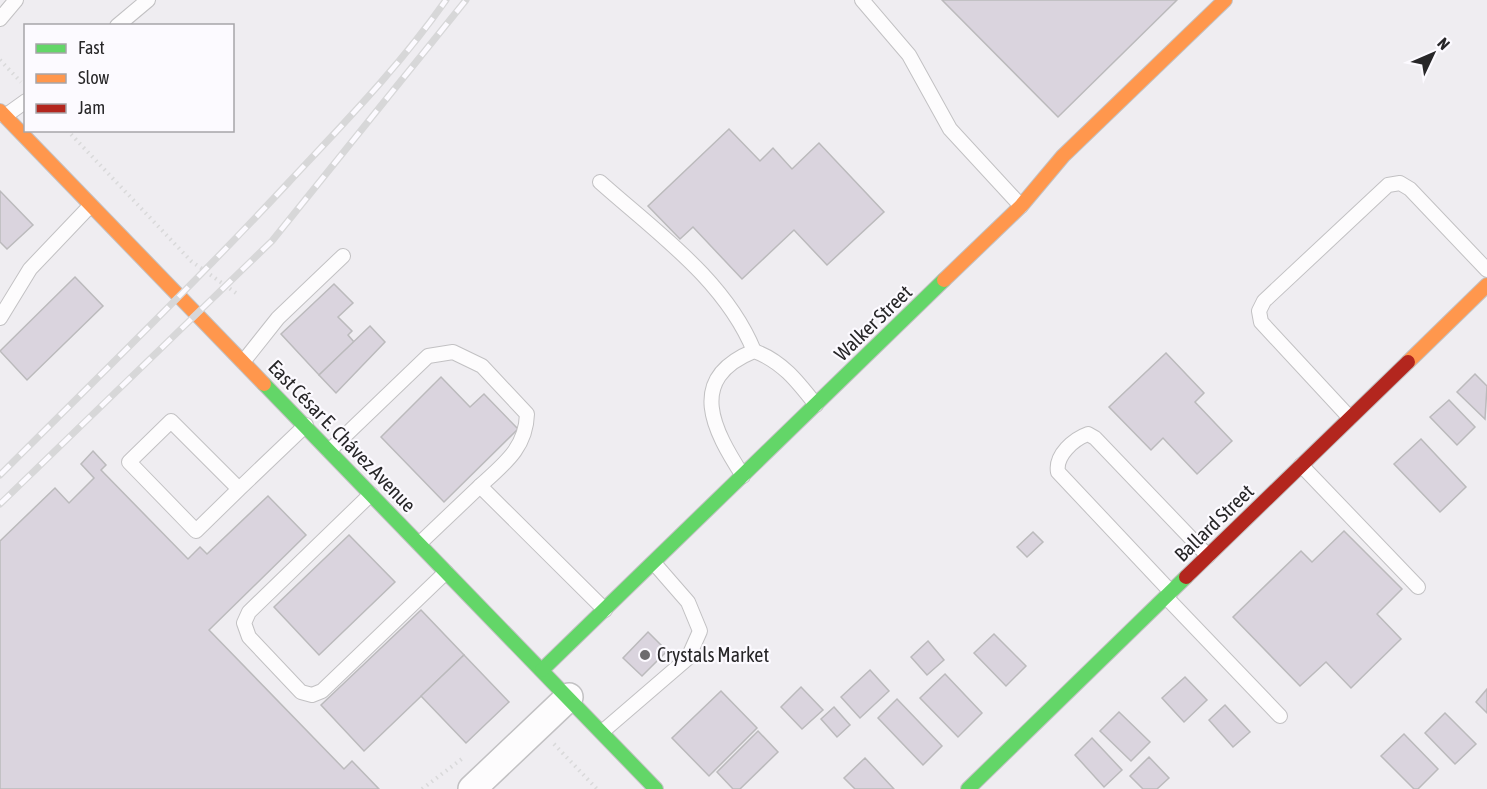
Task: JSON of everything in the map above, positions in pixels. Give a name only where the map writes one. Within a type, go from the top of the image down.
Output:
[{"type":"street","name":"Walker Street","points":[[542,670],[1022,206],[1063,156],[1225,0]]},
{"type":"street","name":"East César E. Chávez Avenue","points":[[2,114],[306,425],[656,789]]},
{"type":"street","name":"Ballard Street","points":[[968,789],[1487,285]]},
{"type":"street","points":[[472,789],[568,697]]},
{"type":"lane","points":[[0,20],[16,0]]},
{"type":"lane","points":[[119,24],[148,0]]},
{"type":"lane","points":[[862,0],[909,55],[950,129],[1022,206]]},
{"type":"lane","points":[[2,114],[24,102]]},
{"type":"lane","points":[[600,182],[707,279],[730,305],[754,351]]},
{"type":"lane","points":[[1350,418],[1261,322],[1259,310],[1264,301],[1388,185],[1400,183],[1410,189],[1487,270]]},
{"type":"lane","points":[[0,318],[5,295],[90,206]]},
{"type":"lane","points":[[243,362],[278,318],[343,256]]},
{"type":"lane","points":[[743,476],[721,441],[712,417],[711,398],[721,374],[738,357],[754,351],[771,357],[816,405]]},
{"type":"lane","points":[[329,451],[428,356],[453,352],[482,366],[527,414],[526,431],[518,451],[419,544]]},
{"type":"lane","points":[[239,489],[171,421],[129,462],[196,531],[306,425]]},
{"type":"lane","points":[[1208,556],[1095,438],[1089,434],[1082,437],[1061,454],[1056,464],[1058,472],[1280,716]]},
{"type":"lane","points":[[1301,465],[1418,587]]},
{"type":"lane","points":[[480,486],[605,610]]},
{"type":"lane","points":[[371,494],[249,612],[244,623],[249,637],[302,692],[312,694],[322,691],[447,572]]},
{"type":"lane","points":[[602,732],[688,658],[700,631],[688,602],[654,563]]},
{"type":"path","points":[[0,60],[24,85]]},
{"type":"path","points":[[69,132],[191,261],[236,293]]},
{"type":"path","points":[[538,726],[597,789]]},
{"type":"path","points":[[422,789],[471,752]]},
{"type":"building","points":[[942,0],[1177,0],[1058,117]]},
{"type":"building","points":[[729,129],[760,161],[773,148],[792,169],[819,143],[884,212],[827,265],[794,230],[742,279],[693,227],[680,239],[648,206]]},
{"type":"building","points":[[0,191],[33,225],[7,249],[0,242]]},
{"type":"building","points":[[75,277],[103,306],[27,380],[0,351]]},
{"type":"building","points":[[334,284],[353,303],[338,317],[352,331],[348,335],[354,342],[319,375],[281,334]]},
{"type":"building","points":[[370,326],[385,342],[336,393],[319,375]]},
{"type":"building","points":[[1166,353],[1204,393],[1195,402],[1232,441],[1197,474],[1163,438],[1151,450],[1109,407]]},
{"type":"building","points":[[1475,374],[1487,386],[1485,419],[1457,392]]},
{"type":"building","points":[[441,377],[470,407],[484,394],[518,429],[444,502],[381,437]]},
{"type":"building","points":[[1449,400],[1475,427],[1457,445],[1430,417]]},
{"type":"building","points":[[1421,439],[1466,487],[1440,512],[1394,464]]},
{"type":"building","points":[[93,451],[106,465],[101,470],[188,559],[200,547],[207,554],[268,496],[306,535],[209,630],[344,769],[352,761],[379,789],[0,789],[0,541],[55,488],[69,503],[94,478],[81,464]]},
{"type":"building","points":[[1344,531],[1402,589],[1377,614],[1401,639],[1351,688],[1326,662],[1300,686],[1233,617],[1301,551],[1312,562]]},
{"type":"building","points":[[1033,532],[1043,542],[1027,557],[1017,547]]},
{"type":"building","points":[[349,535],[395,582],[319,655],[274,607]]},
{"type":"building","points":[[421,610],[464,655],[364,751],[321,705]]},
{"type":"building","name":"Crystals Market","points":[[648,632],[667,651],[642,676],[623,658]]},
{"type":"building","points":[[994,634],[1026,666],[1006,686],[974,653]]},
{"type":"building","points":[[928,641],[944,660],[927,675],[911,657]]},
{"type":"building","points":[[464,655],[509,702],[466,743],[421,696]]},
{"type":"building","points":[[870,670],[889,691],[860,718],[841,697]]},
{"type":"building","points":[[945,674],[982,713],[958,737],[920,698]]},
{"type":"building","points":[[1185,677],[1207,700],[1184,722],[1162,698]]},
{"type":"building","points":[[801,687],[823,710],[802,729],[781,707]]},
{"type":"building","points":[[1487,689],[1487,713],[1476,702]]},
{"type":"building","points":[[721,691],[757,728],[709,776],[672,738]]},
{"type":"building","points":[[897,699],[942,746],[923,765],[878,718]]},
{"type":"building","points":[[1225,705],[1250,732],[1233,747],[1209,720]]},
{"type":"building","points":[[834,707],[850,725],[837,737],[821,719]]},
{"type":"building","points":[[1119,712],[1150,742],[1131,761],[1100,731]]},
{"type":"building","points":[[1445,713],[1476,744],[1455,764],[1425,733]]},
{"type":"building","points":[[758,731],[778,752],[740,789],[733,789],[717,772]]},
{"type":"building","points":[[1404,734],[1438,769],[1418,789],[1414,789],[1381,756]]},
{"type":"building","points":[[1092,738],[1122,770],[1104,787],[1075,755]]},
{"type":"building","points":[[1149,757],[1169,778],[1157,789],[1143,789],[1130,776]]},
{"type":"building","points":[[865,758],[894,789],[855,789],[844,778]]},
{"type":"railway","points":[[0,475],[182,294],[288,183],[390,72],[446,0]]},
{"type":"railway","points":[[0,504],[272,241],[466,0]]},
{"type":"traffic: fast","points":[[542,670],[944,280]]},
{"type":"traffic: fast","points":[[264,384],[656,789]]},
{"type":"traffic: fast","points":[[968,789],[1186,577]]},
{"type":"traffic: slow","points":[[944,280],[1021,206],[1063,156],[1225,0]]},
{"type":"traffic: slow","points":[[0,111],[264,384]]},
{"type":"traffic: slow","points":[[1408,362],[1487,285]]},
{"type":"traffic: jam","points":[[1186,577],[1408,362]]},
{"type":"place","name":"Crystals Market","points":[[645,655]]}]
